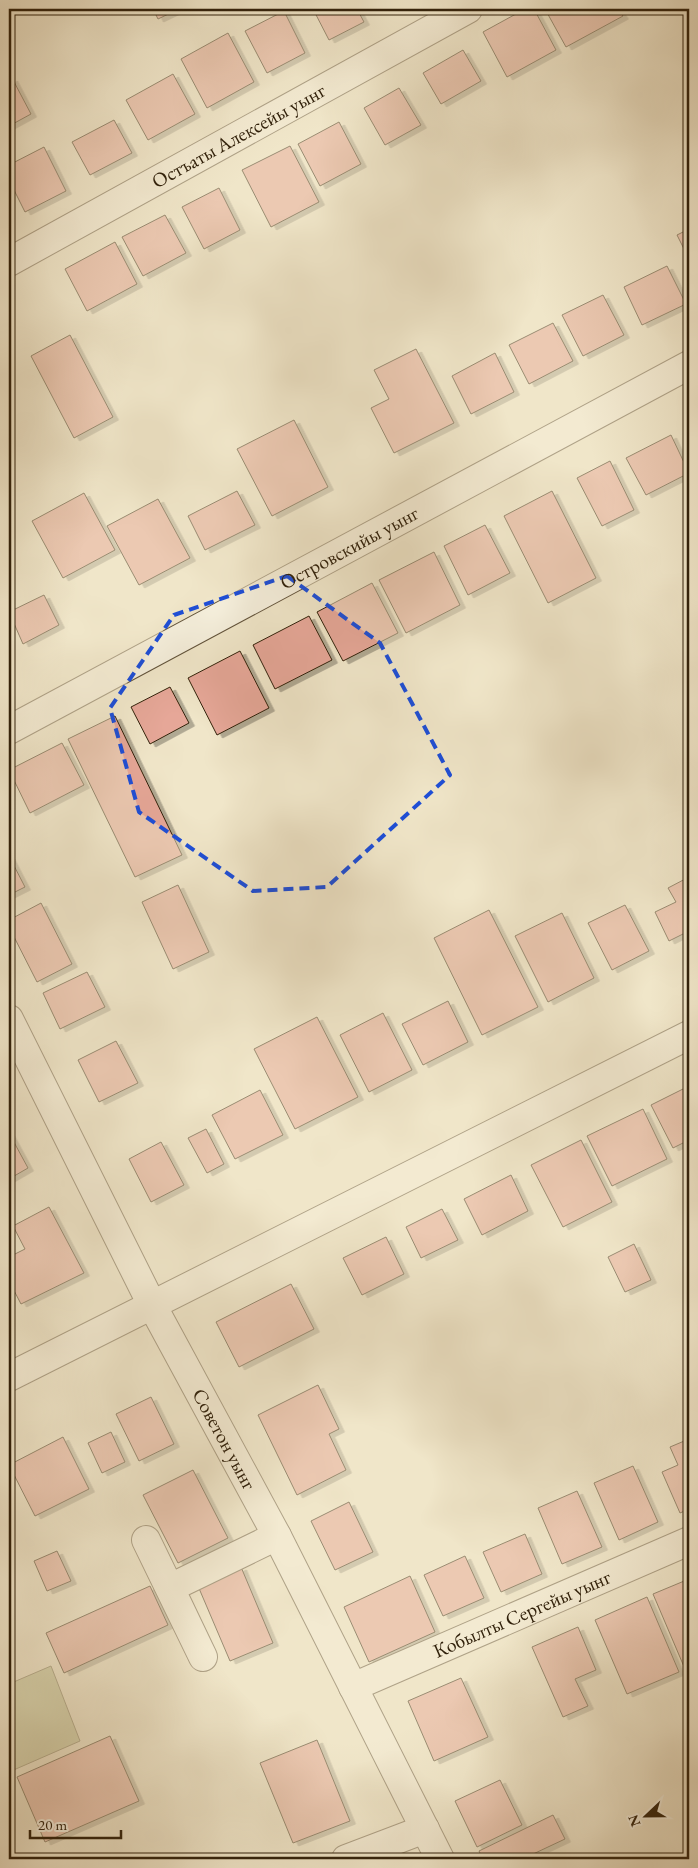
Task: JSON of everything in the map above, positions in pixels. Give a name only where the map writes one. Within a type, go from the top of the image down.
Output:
[{"type":"street","name":"Остъаты Алексейы уынг","points":[[9,262],[468,9]]},
{"type":"street","name":"Островскийы уынг","points":[[9,730],[689,364]]},
{"type":"street","name":"Советон уынг","points":[[9,1020],[152,1305],[277,1536],[440,1859]]},
{"type":"street","points":[[9,1377],[689,1035]]},
{"type":"street","points":[[146,1540],[203,1657],[170,1588],[277,1536]]},
{"type":"street","name":"Кобылты Сергейы уынг","points":[[353,1687],[689,1541]]},
{"type":"street","points":[[346,1859],[425,1829]]},
{"type":"highlighted area","points":[[287,576],[380,643],[450,775],[327,887],[253,891],[139,812],[110,708],[174,615]]},
{"type":"green space","points":[[51,1666],[80,1741],[9,1772],[9,1684]]},
{"type":"building","points":[[153,9],[179,9],[158,19]]},
{"type":"building","points":[[313,9],[357,9],[364,22],[329,40]]},
{"type":"building","points":[[525,9],[534,9],[556,50],[507,77],[483,32]]},
{"type":"building","points":[[545,9],[618,9],[623,16],[566,47]]},
{"type":"building","points":[[284,11],[305,53],[267,73],[245,31]]},
{"type":"building","points":[[228,33],[254,82],[207,108],[181,59]]},
{"type":"building","points":[[463,50],[481,81],[441,104],[423,73]]},
{"type":"building","points":[[173,74],[195,114],[148,140],[126,100]]},
{"type":"building","points":[[12,78],[31,114],[9,126],[9,80]]},
{"type":"building","points":[[399,88],[421,125],[385,145],[364,108]]},
{"type":"building","points":[[114,120],[132,153],[90,175],[72,142]]},
{"type":"building","points":[[339,122],[361,164],[320,186],[298,144]]},
{"type":"building","points":[[290,146],[319,202],[271,227],[242,170]]},
{"type":"building","points":[[44,147],[66,191],[25,212],[9,180],[9,165]]},
{"type":"building","points":[[219,188],[240,230],[204,249],[182,207]]},
{"type":"building","points":[[165,215],[186,253],[143,276],[122,237]]},
{"type":"building","points":[[689,229],[689,259],[677,235]]},
{"type":"building","points":[[115,242],[137,284],[87,311],[65,269]]},
{"type":"building","points":[[667,266],[686,304],[642,325],[624,287]]},
{"type":"building","points":[[603,295],[624,335],[583,356],[562,315]]},
{"type":"building","points":[[553,323],[573,361],[529,384],[509,345]]},
{"type":"building","points":[[70,335],[113,417],[74,438],[31,356]]},
{"type":"building","points":[[416,349],[454,423],[394,453],[371,408],[389,399],[374,370]]},
{"type":"building","points":[[495,353],[514,392],[471,414],[452,376]]},
{"type":"building","points":[[294,420],[328,487],[272,516],[237,449]]},
{"type":"building","points":[[671,435],[689,473],[646,495],[626,458]]},
{"type":"building","points":[[610,461],[634,510],[602,526],[577,478]]},
{"type":"building","points":[[237,491],[255,525],[205,550],[188,516]]},
{"type":"building","points":[[552,491],[596,578],[548,603],[504,516]]},
{"type":"building","points":[[84,493],[115,550],[63,578],[32,521]]},
{"type":"building","points":[[158,499],[190,558],[139,585],[107,526]]},
{"type":"building","points":[[485,525],[510,573],[468,595],[444,546]]},
{"type":"building","points":[[434,552],[460,605],[406,633],[379,580]]},
{"type":"building","points":[[372,583],[398,633],[343,661],[317,612]]},
{"type":"building","points":[[44,595],[59,625],[23,644],[9,612]]},
{"type":"building","points":[[309,616],[332,660],[275,689],[253,645]]},
{"type":"building","points":[[240,651],[269,708],[217,735],[188,678]]},
{"type":"building","points":[[170,687],[189,723],[150,744],[131,707]]},
{"type":"building","points":[[115,716],[182,855],[135,877],[68,739]]},
{"type":"building","points":[[62,743],[84,785],[30,813],[9,770]]},
{"type":"building","points":[[9,856],[25,887],[9,895]]},
{"type":"building","points":[[689,877],[689,931],[669,941],[655,912],[676,902],[668,888]]},
{"type":"building","points":[[178,885],[209,952],[173,969],[142,902]]},
{"type":"building","points":[[41,903],[72,964],[37,982],[9,927],[9,920]]},
{"type":"building","points":[[625,905],[649,951],[612,970],[588,923]]},
{"type":"building","points":[[489,910],[538,1007],[482,1035],[434,938]]},
{"type":"building","points":[[562,913],[594,978],[548,1002],[515,936]]},
{"type":"building","points":[[87,972],[105,1007],[60,1029],[43,993]]},
{"type":"building","points":[[448,1001],[468,1042],[423,1065],[402,1024]]},
{"type":"building","points":[[383,1013],[412,1070],[369,1092],[340,1035]]},
{"type":"building","points":[[317,1017],[358,1097],[295,1129],[254,1049]]},
{"type":"building","points":[[116,1041],[138,1083],[99,1102],[78,1060]]},
{"type":"building","points":[[685,1088],[689,1096],[689,1140],[673,1148],[651,1105]]},
{"type":"building","points":[[260,1090],[283,1135],[235,1159],[212,1115]]},
{"type":"building","points":[[643,1109],[667,1159],[612,1186],[587,1136]]},
{"type":"building","points":[[206,1129],[224,1164],[207,1173],[188,1138]]},
{"type":"building","points":[[9,1133],[28,1168],[9,1179]]},
{"type":"building","points":[[581,1140],[612,1202],[563,1227],[531,1165]]},
{"type":"building","points":[[161,1142],[184,1185],[151,1202],[129,1159]]},
{"type":"building","points":[[511,1175],[528,1211],[482,1235],[464,1199]]},
{"type":"building","points":[[49,1207],[84,1273],[21,1304],[9,1281],[9,1257],[25,1249],[13,1226]]},
{"type":"building","points":[[442,1209],[458,1240],[421,1258],[406,1227]]},
{"type":"building","points":[[386,1237],[404,1274],[362,1295],[343,1258]]},
{"type":"building","points":[[634,1244],[651,1280],[625,1292],[608,1257]]},
{"type":"building","points":[[291,1284],[314,1329],[239,1367],[216,1322]]},
{"type":"building","points":[[318,1385],[339,1429],[329,1434],[346,1470],[297,1495],[258,1415]]},
{"type":"building","points":[[151,1397],[174,1444],[139,1461],[116,1414]]},
{"type":"building","points":[[111,1432],[125,1462],[102,1473],[88,1443]]},
{"type":"building","points":[[63,1437],[89,1489],[35,1516],[9,1465]]},
{"type":"building","points":[[689,1439],[689,1509],[680,1513],[662,1472],[678,1465],[670,1447]]},
{"type":"building","points":[[633,1466],[658,1522],[619,1540],[594,1483]]},
{"type":"building","points":[[193,1470],[228,1538],[178,1563],[143,1495]]},
{"type":"building","points":[[577,1491],[602,1547],[562,1564],[538,1508]]},
{"type":"building","points":[[349,1502],[373,1552],[335,1570],[311,1521]]},
{"type":"building","points":[[525,1534],[542,1574],[501,1592],[483,1552]]},
{"type":"building","points":[[57,1551],[71,1581],[47,1591],[34,1561]]},
{"type":"building","points":[[465,1556],[484,1598],[443,1616],[424,1575]]},
{"type":"building","points":[[241,1567],[273,1643],[230,1661],[198,1586]]},
{"type":"building","points":[[410,1576],[435,1632],[369,1662],[344,1607]]},
{"type":"building","points":[[689,1579],[689,1667],[685,1669],[653,1594]]},
{"type":"building","points":[[150,1586],[168,1625],[64,1673],[46,1633]]},
{"type":"building","points":[[647,1597],[679,1672],[627,1694],[595,1620]]},
{"type":"building","points":[[578,1627],[596,1670],[575,1679],[588,1706],[563,1717],[532,1647]]},
{"type":"building","points":[[461,1678],[488,1737],[434,1761],[408,1701]]},
{"type":"building","points":[[110,1736],[139,1801],[45,1842],[17,1777]]},
{"type":"building","points":[[317,1740],[350,1821],[293,1843],[260,1763]]},
{"type":"building","points":[[500,1780],[522,1825],[477,1847],[455,1801]]},
{"type":"building","points":[[553,1815],[565,1839],[531,1855],[532,1859],[483,1859],[479,1851]]}]
